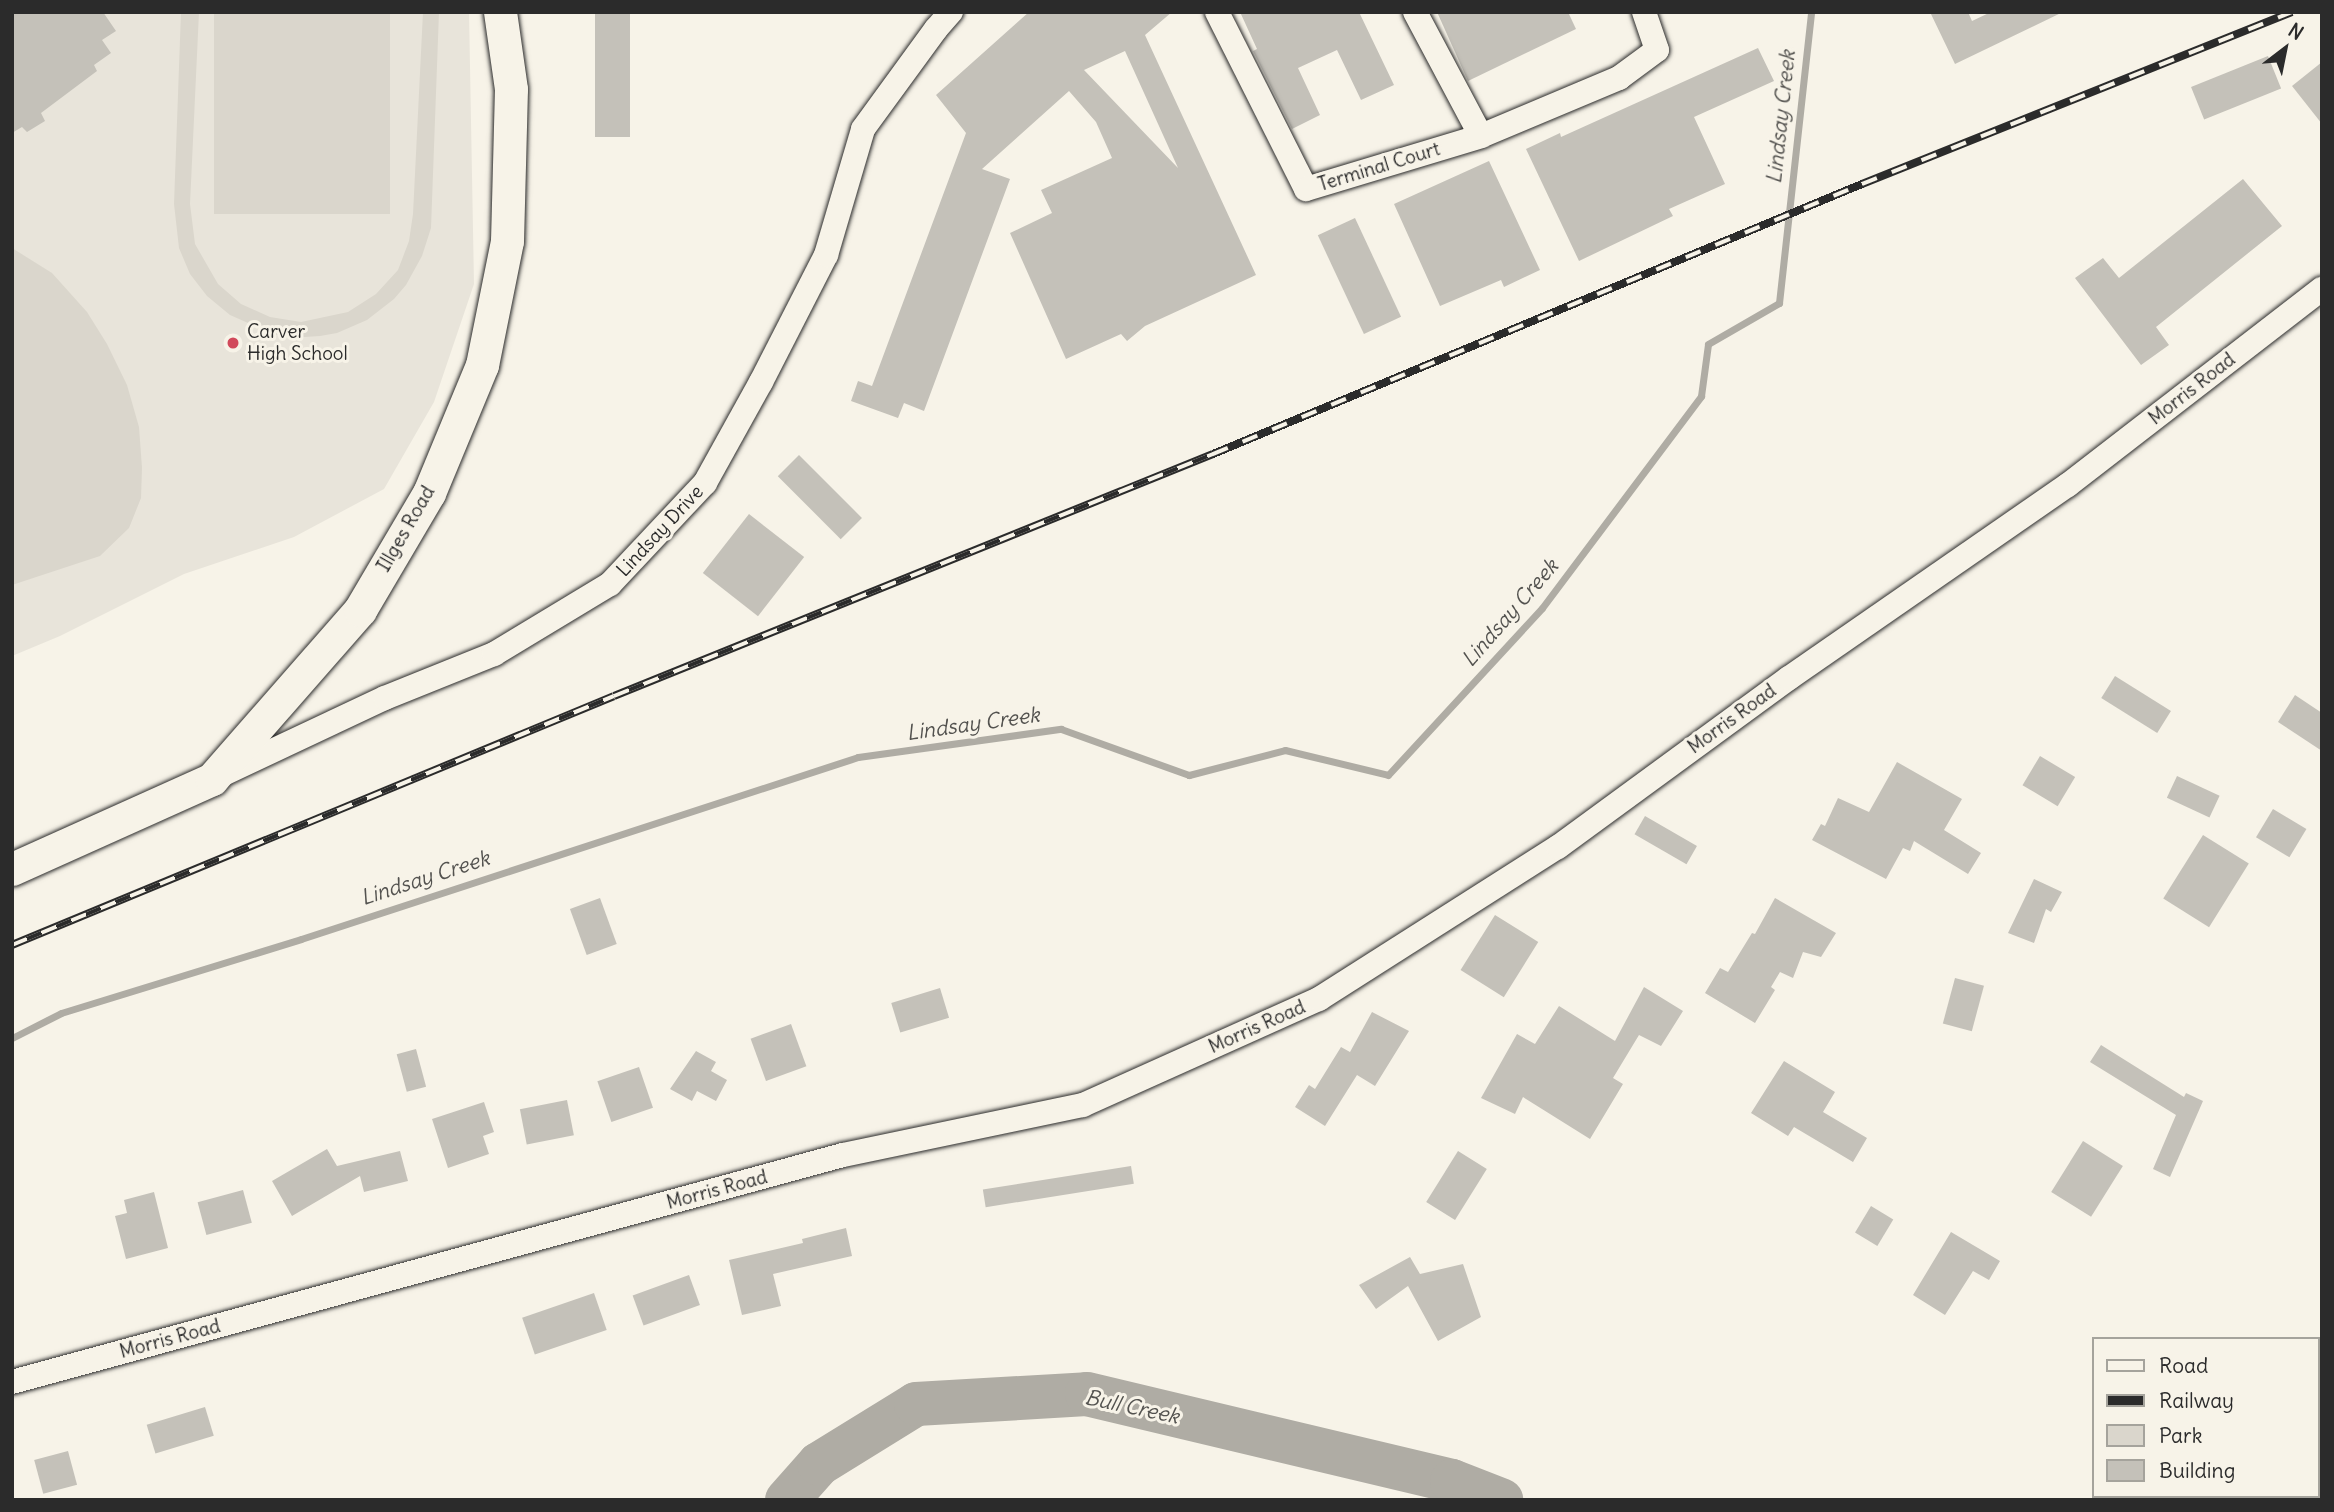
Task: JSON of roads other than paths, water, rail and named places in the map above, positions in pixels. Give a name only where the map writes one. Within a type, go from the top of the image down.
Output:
[{"type":"street","name":"Illges Road","points":[[12,869],[212,779],[360,610],[429,493],[482,365],[507,242],[511,89],[500,12]]},
{"type":"street","name":"Lindsay Drive","points":[[212,779],[385,698],[494,654],[610,584],[705,483],[761,382],[826,255],[863,129],[951,12]]},
{"type":"street","name":"Terminal Court","points":[[1217,12],[1306,189],[1481,136],[1619,78],[1657,50],[1644,12]]},
{"type":"street","points":[[1415,12],[1481,136]]},
{"type":"street","name":"Morris Road","points":[[12,1382],[843,1156],[1083,1105],[1319,999],[1558,847],[1789,678],[2068,485],[2322,289]]},
{"type":"waterway","name":"Lindsay Creek","points":[[12,1038],[61,1013],[301,939],[858,757],[1061,729],[1189,775],[1285,750],[1388,775],[1542,608],[1701,396],[1708,344],[1779,303],[1811,12]]},
{"type":"waterway","name":"Bull Creek","points":[[787,1500],[819,1464],[916,1404],[1087,1394],[1452,1481],[1501,1500]]},
{"type":"railway","points":[[12,945],[614,696],[1213,454],[1862,184],[2292,12]]},
{"type":"place","name":"Carver High School","points":[[233,343]]}]
